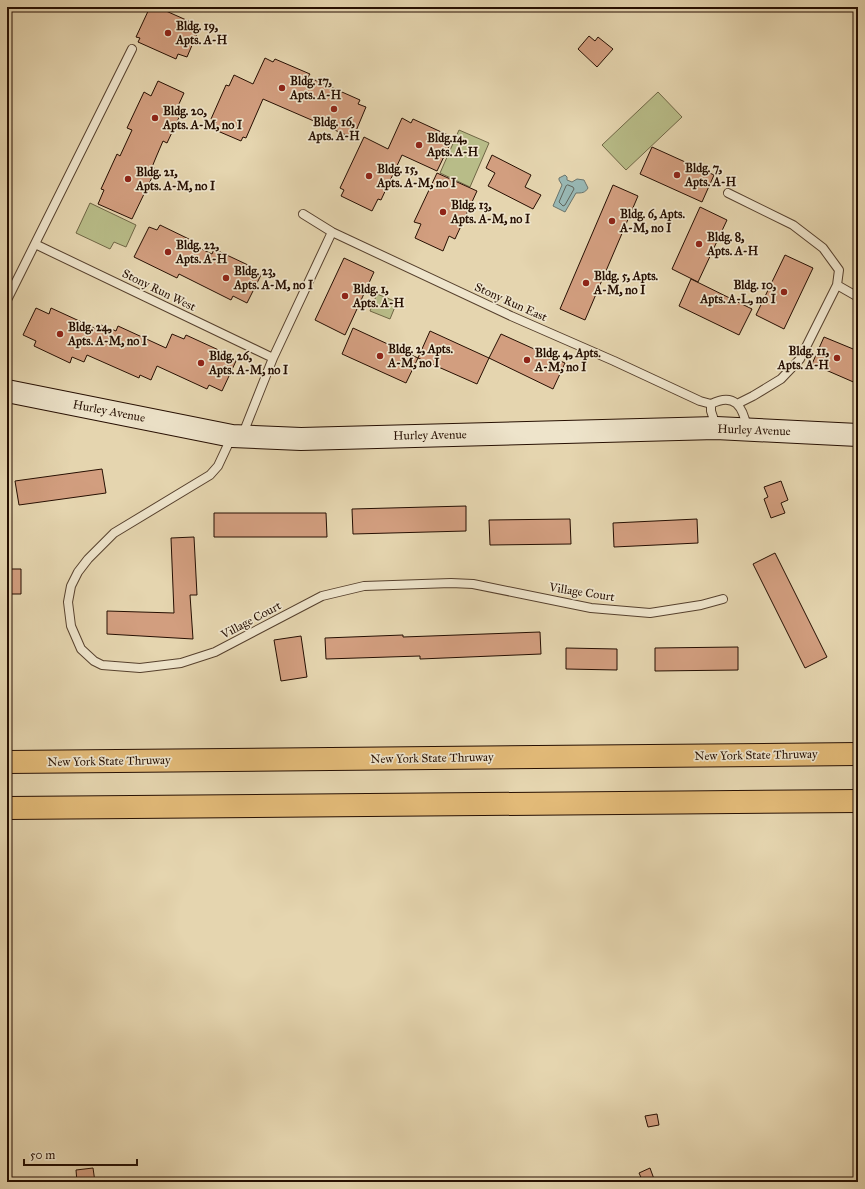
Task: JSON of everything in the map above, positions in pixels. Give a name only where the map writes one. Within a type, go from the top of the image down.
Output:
[{"type":"highway","name":"New York State Thruway","points":[[7,762],[858,754]]},
{"type":"highway","points":[[7,808],[858,801]]},
{"type":"street","name":"Hurley Avenue","points":[[7,391],[237,436],[301,439],[716,428],[858,435]]},
{"type":"lane","points":[[7,300],[132,49]]},
{"type":"lane","points":[[728,193],[793,225],[823,248],[839,270],[837,285],[800,359],[781,379],[737,404],[744,414],[747,429]]},
{"type":"lane","name":"Stony Run East","points":[[303,214],[332,232],[511,316],[614,361],[700,401],[712,404],[720,399],[728,399],[737,404]]},
{"type":"lane","name":"Village Court","points":[[332,232],[237,436],[218,466],[210,475],[114,533],[88,559],[78,572],[71,586],[68,602],[71,626],[81,649],[94,661],[102,665],[140,668],[181,664],[215,652],[322,596],[364,586],[451,583],[473,584],[591,608],[650,613],[701,605],[724,599]]},
{"type":"lane","name":"Stony Run West","points":[[35,244],[273,358]]},
{"type":"lane","points":[[837,285],[858,297]]},
{"type":"lane","points":[[712,404],[711,411],[716,428]]},
{"type":"green space","points":[[658,92],[682,117],[626,170],[602,145]]},
{"type":"green space","points":[[459,130],[489,143],[470,187],[440,173]]},
{"type":"green space","points":[[90,203],[136,225],[126,247],[114,242],[110,249],[76,233]]},
{"type":"green space","points":[[377,294],[397,302],[390,319],[370,311]]},
{"type":"water","points":[[565,175],[567,180],[572,182],[577,179],[584,180],[588,188],[586,191],[576,193],[565,212],[553,206],[562,185],[559,178]]},
{"type":"building","name":"Bldg. 19, Apts. A-H","points":[[150,7],[157,7],[193,23],[192,26],[199,29],[187,57],[178,54],[176,59],[138,42],[140,38],[136,37]]},
{"type":"building","points":[[589,36],[595,41],[598,37],[613,49],[597,67],[578,49]]},
{"type":"building","points":[[265,58],[273,62],[275,59],[310,74],[308,77],[360,100],[358,104],[366,107],[353,138],[263,99],[246,138],[243,137],[241,141],[213,129],[216,122],[211,119],[226,85],[229,86],[234,75],[253,84]]},
{"type":"building","points":[[158,81],[184,93],[178,106],[183,109],[167,143],[163,141],[152,167],[156,169],[132,219],[98,204],[104,190],[101,189],[117,154],[120,156],[132,130],[127,128],[144,92],[151,96]]},
{"type":"building","points":[[402,118],[411,123],[413,119],[450,136],[448,141],[451,142],[437,171],[402,155],[381,200],[378,199],[372,211],[341,196],[344,190],[340,188],[364,137],[388,149]]},
{"type":"building","name":"Bldg. 7, Apts. A-H","points":[[652,147],[714,175],[702,202],[640,174]]},
{"type":"building","points":[[492,155],[531,175],[525,187],[541,195],[533,209],[488,186],[495,173],[486,168]]},
{"type":"building","name":"Bldg. 13, Apts. A-M, no I","points":[[437,173],[477,191],[455,239],[449,236],[443,251],[415,238],[421,224],[414,222]]},
{"type":"building","points":[[613,185],[638,196],[585,320],[560,309]]},
{"type":"building","name":"Bldg. 8, Apts. A-H","points":[[700,207],[727,220],[698,282],[672,269]]},
{"type":"building","points":[[160,225],[193,241],[191,244],[212,254],[214,249],[248,265],[247,268],[261,275],[247,303],[233,296],[231,300],[179,274],[177,278],[134,257],[149,227],[157,230]]},
{"type":"building","name":"Bldg. 10, Apts. A-L, no I","points":[[785,255],[813,268],[784,329],[756,315]]},
{"type":"building","name":"Bldg. 1, Apts. A-H","points":[[344,258],[374,272],[345,335],[315,320]]},
{"type":"building","points":[[691,279],[752,309],[739,335],[679,306]]},
{"type":"building","points":[[36,308],[49,314],[51,308],[99,330],[101,325],[116,331],[118,326],[166,348],[172,334],[184,339],[186,335],[223,352],[222,354],[236,361],[222,391],[209,385],[207,389],[157,366],[151,380],[140,375],[139,378],[87,355],[84,362],[72,357],[70,363],[34,346],[36,341],[23,335]]},
{"type":"building","name":"Bldg. 2, Apts. A-M, no I","points":[[353,328],[418,358],[406,383],[342,354]]},
{"type":"building","points":[[430,331],[489,358],[477,384],[418,358]]},
{"type":"building","name":"Bldg. 4, Apts. A-M, no I","points":[[501,334],[565,363],[553,389],[489,358]]},
{"type":"building","name":"Bldg. 11, Apts. A-H","points":[[824,337],[858,351],[858,384],[812,364]]},
{"type":"building","points":[[102,469],[106,493],[19,505],[15,481]]},
{"type":"building","points":[[781,481],[788,500],[781,503],[785,513],[771,518],[764,499],[768,497],[764,487]]},
{"type":"building","points":[[466,506],[466,531],[353,534],[352,509]]},
{"type":"building","points":[[214,513],[326,513],[327,537],[214,537]]},
{"type":"building","points":[[570,519],[571,544],[490,545],[489,520]]},
{"type":"building","points":[[697,519],[698,543],[614,547],[613,523]]},
{"type":"building","points":[[194,537],[197,595],[190,595],[193,639],[107,634],[107,611],[174,613],[171,538]]},
{"type":"building","points":[[775,553],[827,657],[805,668],[753,564]]},
{"type":"building","points":[[7,569],[21,569],[21,594],[7,594]]},
{"type":"building","points":[[540,632],[541,654],[420,659],[420,656],[326,659],[325,638]]},
{"type":"building","points":[[301,636],[307,677],[281,681],[274,640]]},
{"type":"building","points":[[738,647],[738,670],[655,671],[655,648]]},
{"type":"building","points":[[566,648],[617,649],[617,670],[566,669]]},
{"type":"building","points":[[657,1114],[659,1125],[648,1127],[645,1116]]},
{"type":"building","points":[[93,1168],[95,1182],[77,1182],[76,1170]]},
{"type":"building","points":[[650,1168],[654,1179],[643,1182],[639,1173]]},
{"type":"place","name":"Bldg. 19, Apts. A-H","points":[[168,33]]},
{"type":"place","name":"Bldg. 17, Apts. A-H","points":[[282,88]]},
{"type":"place","name":"Bldg. 16, Apts. A-H","points":[[334,109]]},
{"type":"place","name":"Bldg. 20, Apts. A-M, no I","points":[[155,118]]},
{"type":"place","name":"Bldg.14, Apts. A-H","points":[[419,145]]},
{"type":"place","name":"Bldg. 7, Apts. A-H","points":[[677,175]]},
{"type":"place","name":"Bldg. 15, Apts. A-M, no I","points":[[369,176]]},
{"type":"place","name":"Bldg. 21, Apts. A-M, no I","points":[[128,179]]},
{"type":"place","name":"Bldg. 13, Apts. A-M, no I","points":[[443,212]]},
{"type":"place","name":"Bldg. 6, Apts. A-M, no I","points":[[612,221]]},
{"type":"place","name":"Bldg. 8, Apts. A-H","points":[[699,244]]},
{"type":"place","name":"Bldg. 22, Apts. A-H","points":[[168,252]]},
{"type":"place","name":"Bldg. 23, Apts. A-M, no I","points":[[226,278]]},
{"type":"place","name":"Bldg. 5, Apts. A-M, no I","points":[[586,283]]},
{"type":"place","name":"Bldg. 10, Apts. A-L, no I","points":[[784,292]]},
{"type":"place","name":"Bldg. 1, Apts. A-H","points":[[345,296]]},
{"type":"place","name":"Bldg. 24, Apts. A-M, no I","points":[[60,334]]},
{"type":"place","name":"Bldg. 2, Apts. A-M, no I","points":[[380,356]]},
{"type":"place","name":"Bldg. 11, Apts. A-H","points":[[837,358]]},
{"type":"place","name":"Bldg. 4, Apts. A-M, no I","points":[[527,360]]},
{"type":"place","name":"Bldg. 26, Apts. A-M, no I","points":[[201,363]]}]
